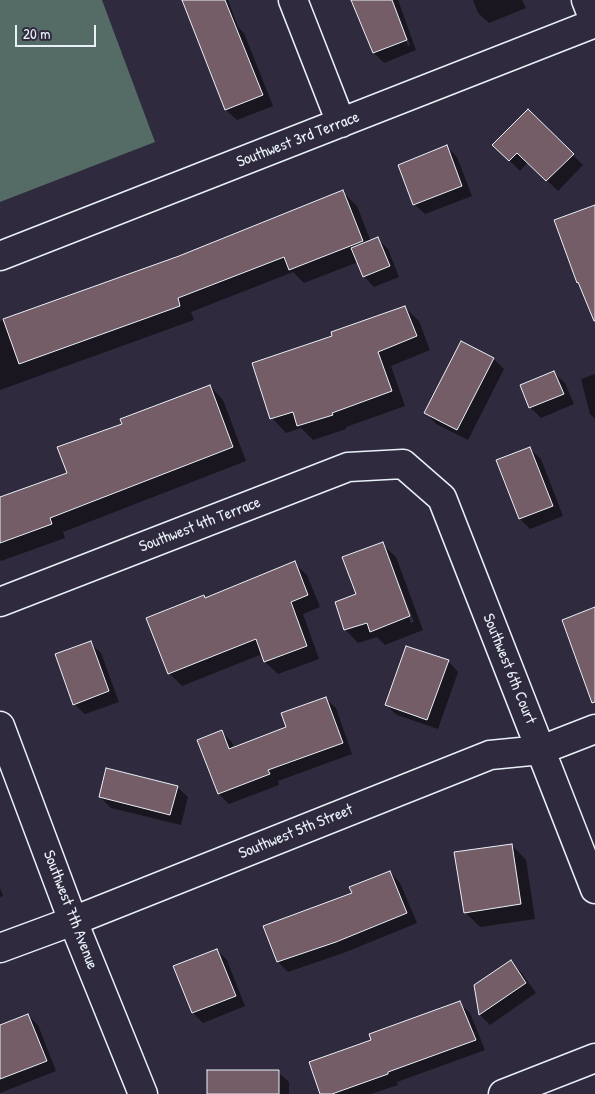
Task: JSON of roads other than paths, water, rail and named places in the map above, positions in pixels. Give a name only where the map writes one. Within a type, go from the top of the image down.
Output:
[{"type":"street","points":[[293,0],[341,123]]},
{"type":"street","points":[[586,0],[595,23]]},
{"type":"street","name":"Southwest 3rd Terrace","points":[[0,256],[595,23]]},
{"type":"street","name":"Southwest 4th Terrace","points":[[0,602],[348,467],[403,464]]},
{"type":"street","name":"Southwest 6th Court","points":[[403,464],[442,498],[595,889]]},
{"type":"street","name":"Southwest 7th Avenue","points":[[0,726],[73,921],[143,1094]]},
{"type":"street","name":"Southwest 5th Street","points":[[0,948],[73,921],[490,755],[541,750],[595,729]]},
{"type":"street","points":[[503,1094],[595,1058]]}]
